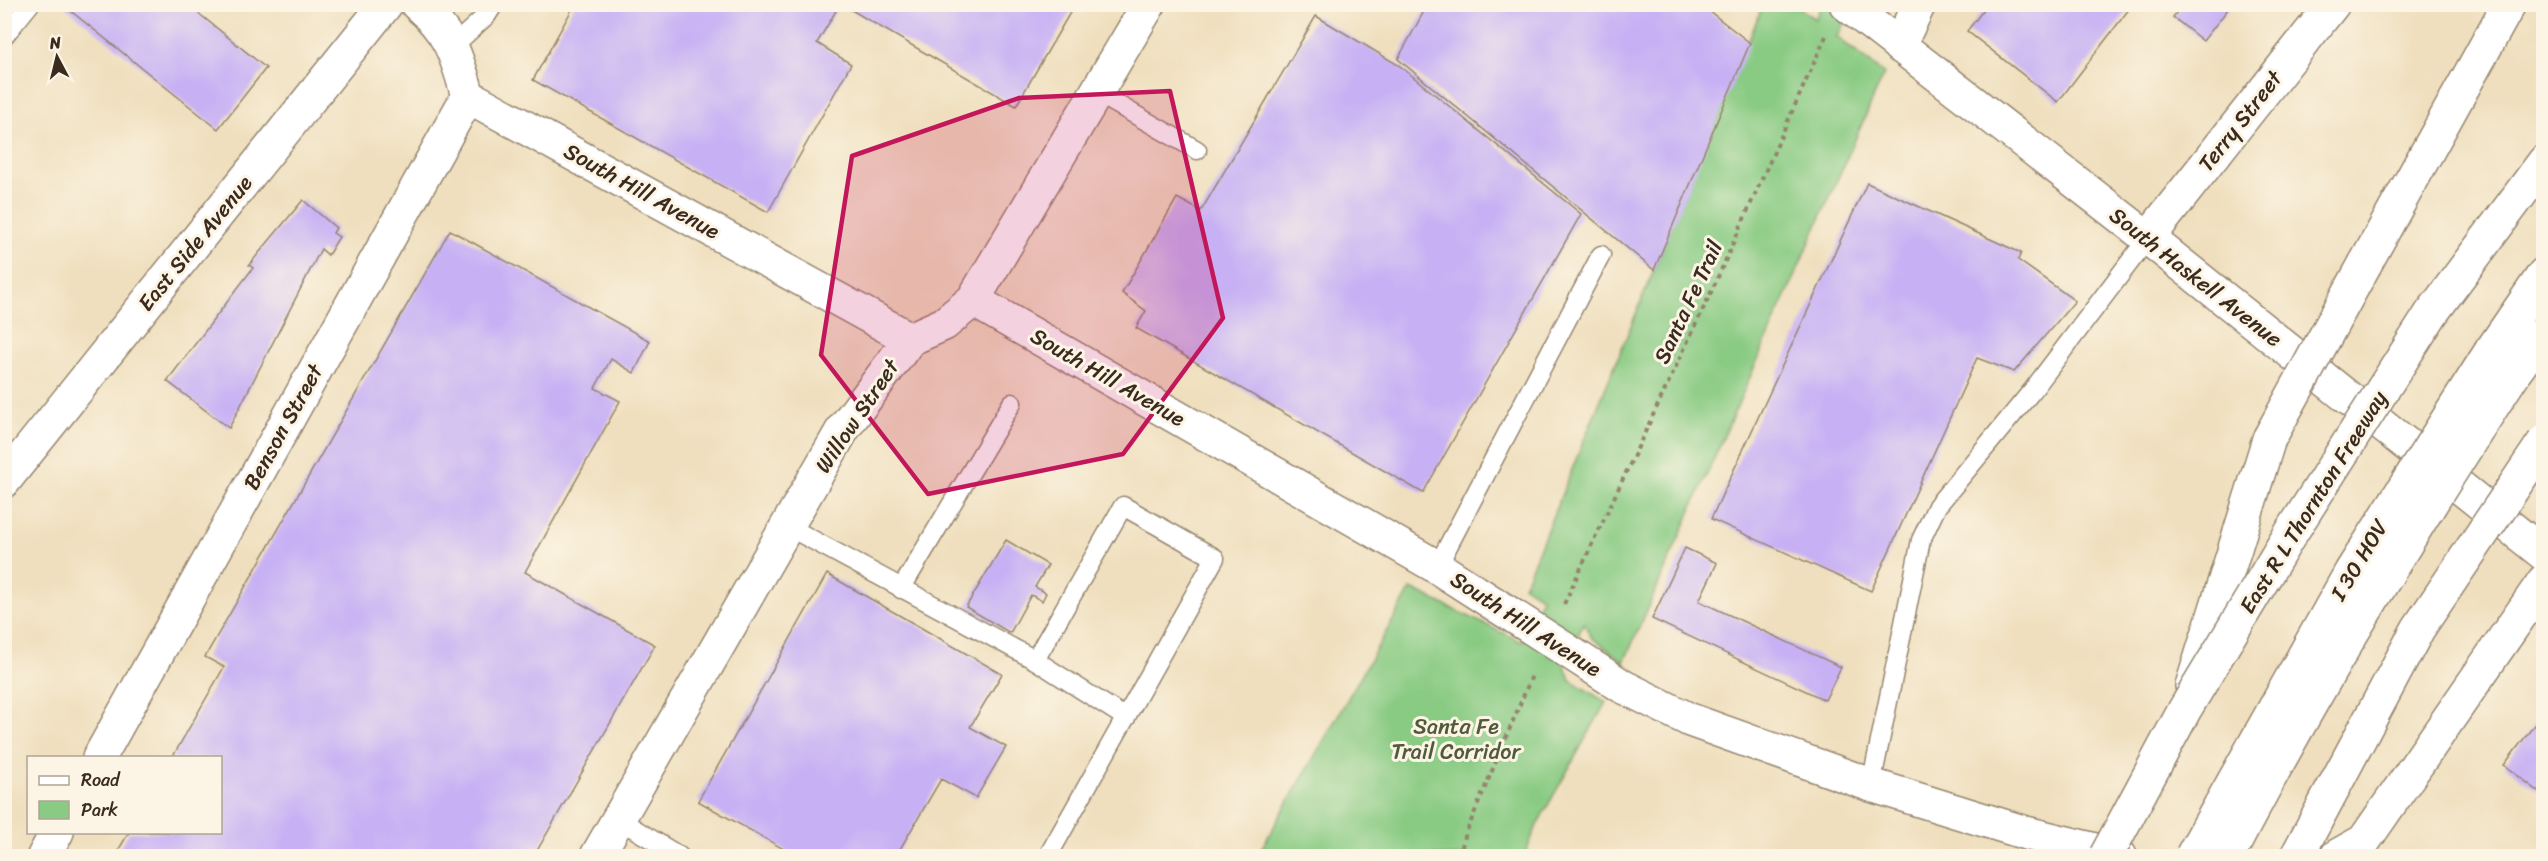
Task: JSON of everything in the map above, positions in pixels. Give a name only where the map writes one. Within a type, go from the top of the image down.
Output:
[{"type":"main road","name":"East Side Avenue","points":[[4,481],[386,4]]},
{"type":"main road","points":[[417,4],[430,15],[453,46],[468,96]]},
{"type":"main road","name":"Willow Street","points":[[597,856],[843,429],[910,339],[944,324],[973,300],[1149,4]]},
{"type":"main road","points":[[1899,46],[1919,4]]},
{"type":"main road","name":"Terry Street","points":[[2148,238],[2333,4]]},
{"type":"main road","points":[[2185,709],[2269,439],[2509,4]]},
{"type":"main road","name":"South Haskell Avenue","points":[[1839,15],[1899,46],[2148,238],[2544,554]]},
{"type":"main road","name":"South Hill Avenue","points":[[468,96],[910,339]]},
{"type":"main road","name":"Benson Street","points":[[100,756],[468,96]]},
{"type":"main road","name":"East R L Thornton Freeway","points":[[2106,856],[2185,709],[2291,533],[2431,314],[2544,162]]},
{"type":"main road","name":"I 30 HOV","points":[[2228,856],[2262,791],[2503,361],[2544,274]]},
{"type":"main road","name":"South Hill Avenue","points":[[973,300],[1437,567],[1622,686],[1690,720],[1871,785],[2026,833],[2120,856]]},
{"type":"main road","name":"I 30 HOV","points":[[2192,856],[2351,572],[2503,361],[2544,332]]},
{"type":"main road","points":[[2297,856],[2418,630],[2544,441]]},
{"type":"main road","points":[[2337,856],[2364,840],[2544,581]]},
{"type":"main road","points":[[44,856],[56,834]]},
{"type":"lane","points":[[4,36],[30,4]]},
{"type":"lane","points":[[453,46],[487,15],[494,4]]},
{"type":"lane","points":[[1097,93],[1197,150]]},
{"type":"lane","points":[[1871,785],[1921,540],[1937,506],[2032,391],[2148,238]]},
{"type":"lane","points":[[1437,567],[1601,255]]},
{"type":"lane","points":[[901,589],[1012,403]]},
{"type":"lane","points":[[1035,660],[1123,506],[1215,558],[1048,856]]},
{"type":"lane","points":[[787,526],[1035,660],[1125,718]]},
{"type":"lane","points":[[618,819],[679,856]]},
{"type":"path","name":"Santa Fe Trail","points":[[1561,611],[1699,319],[1798,98],[1839,15]]},
{"type":"path","points":[[1460,856],[1466,833],[1537,663]]},
{"type":"highlighted area","points":[[1170,91],[1223,318],[1123,454],[928,494],[821,355],[852,156],[1019,98]]},
{"type":"green space","name":"Santa Fe Trail Corridor","points":[[1763,5],[1796,5],[1815,19],[1822,5],[1853,5],[1837,37],[1884,74],[1624,662],[1591,637],[1584,623],[1564,663],[1570,680],[1606,702],[1538,823],[1524,856],[1257,856],[1411,589],[1522,642],[1542,598],[1524,586]]},
{"type":"building","points":[[62,4],[187,4],[266,68],[218,129]]},
{"type":"building","points":[[575,4],[840,4],[817,43],[851,64],[768,212],[533,80]]},
{"type":"building","points":[[841,4],[1075,4],[1016,106]]},
{"type":"building","points":[[1428,4],[1700,4],[1750,43],[1654,270],[1398,59]]},
{"type":"building","points":[[1988,4],[2133,4],[2058,102],[1967,31]]},
{"type":"building","points":[[2183,4],[2232,4],[2203,41],[2173,17]]},
{"type":"building","points":[[1316,16],[1400,66],[1581,214],[1423,493],[1136,328],[1146,311],[1122,293],[1177,198],[1201,211]]},
{"type":"building","points":[[1867,183],[2021,253],[2018,260],[2075,301],[2014,372],[1977,358],[1871,591],[1711,519]]},
{"type":"building","points":[[303,200],[336,228],[333,233],[339,237],[328,255],[321,249],[229,428],[167,381],[253,268],[249,265]]},
{"type":"building","points":[[450,230],[650,341],[634,373],[611,359],[595,388],[620,401],[525,572],[655,645],[534,856],[115,856],[128,834],[222,834],[222,756],[173,756],[224,667],[205,657]]},
{"type":"building","points":[[1006,540],[1048,565],[1035,587],[1046,593],[1042,601],[1031,595],[1010,633],[966,607]]},
{"type":"building","points":[[1685,548],[1717,563],[1699,601],[1841,667],[1825,700],[1652,619]]},
{"type":"building","points":[[827,574],[1002,674],[970,727],[1006,747],[976,798],[941,779],[896,856],[796,856],[698,801]]},
{"type":"building","points":[[2544,712],[2544,793],[2542,794],[2504,765]]}]
